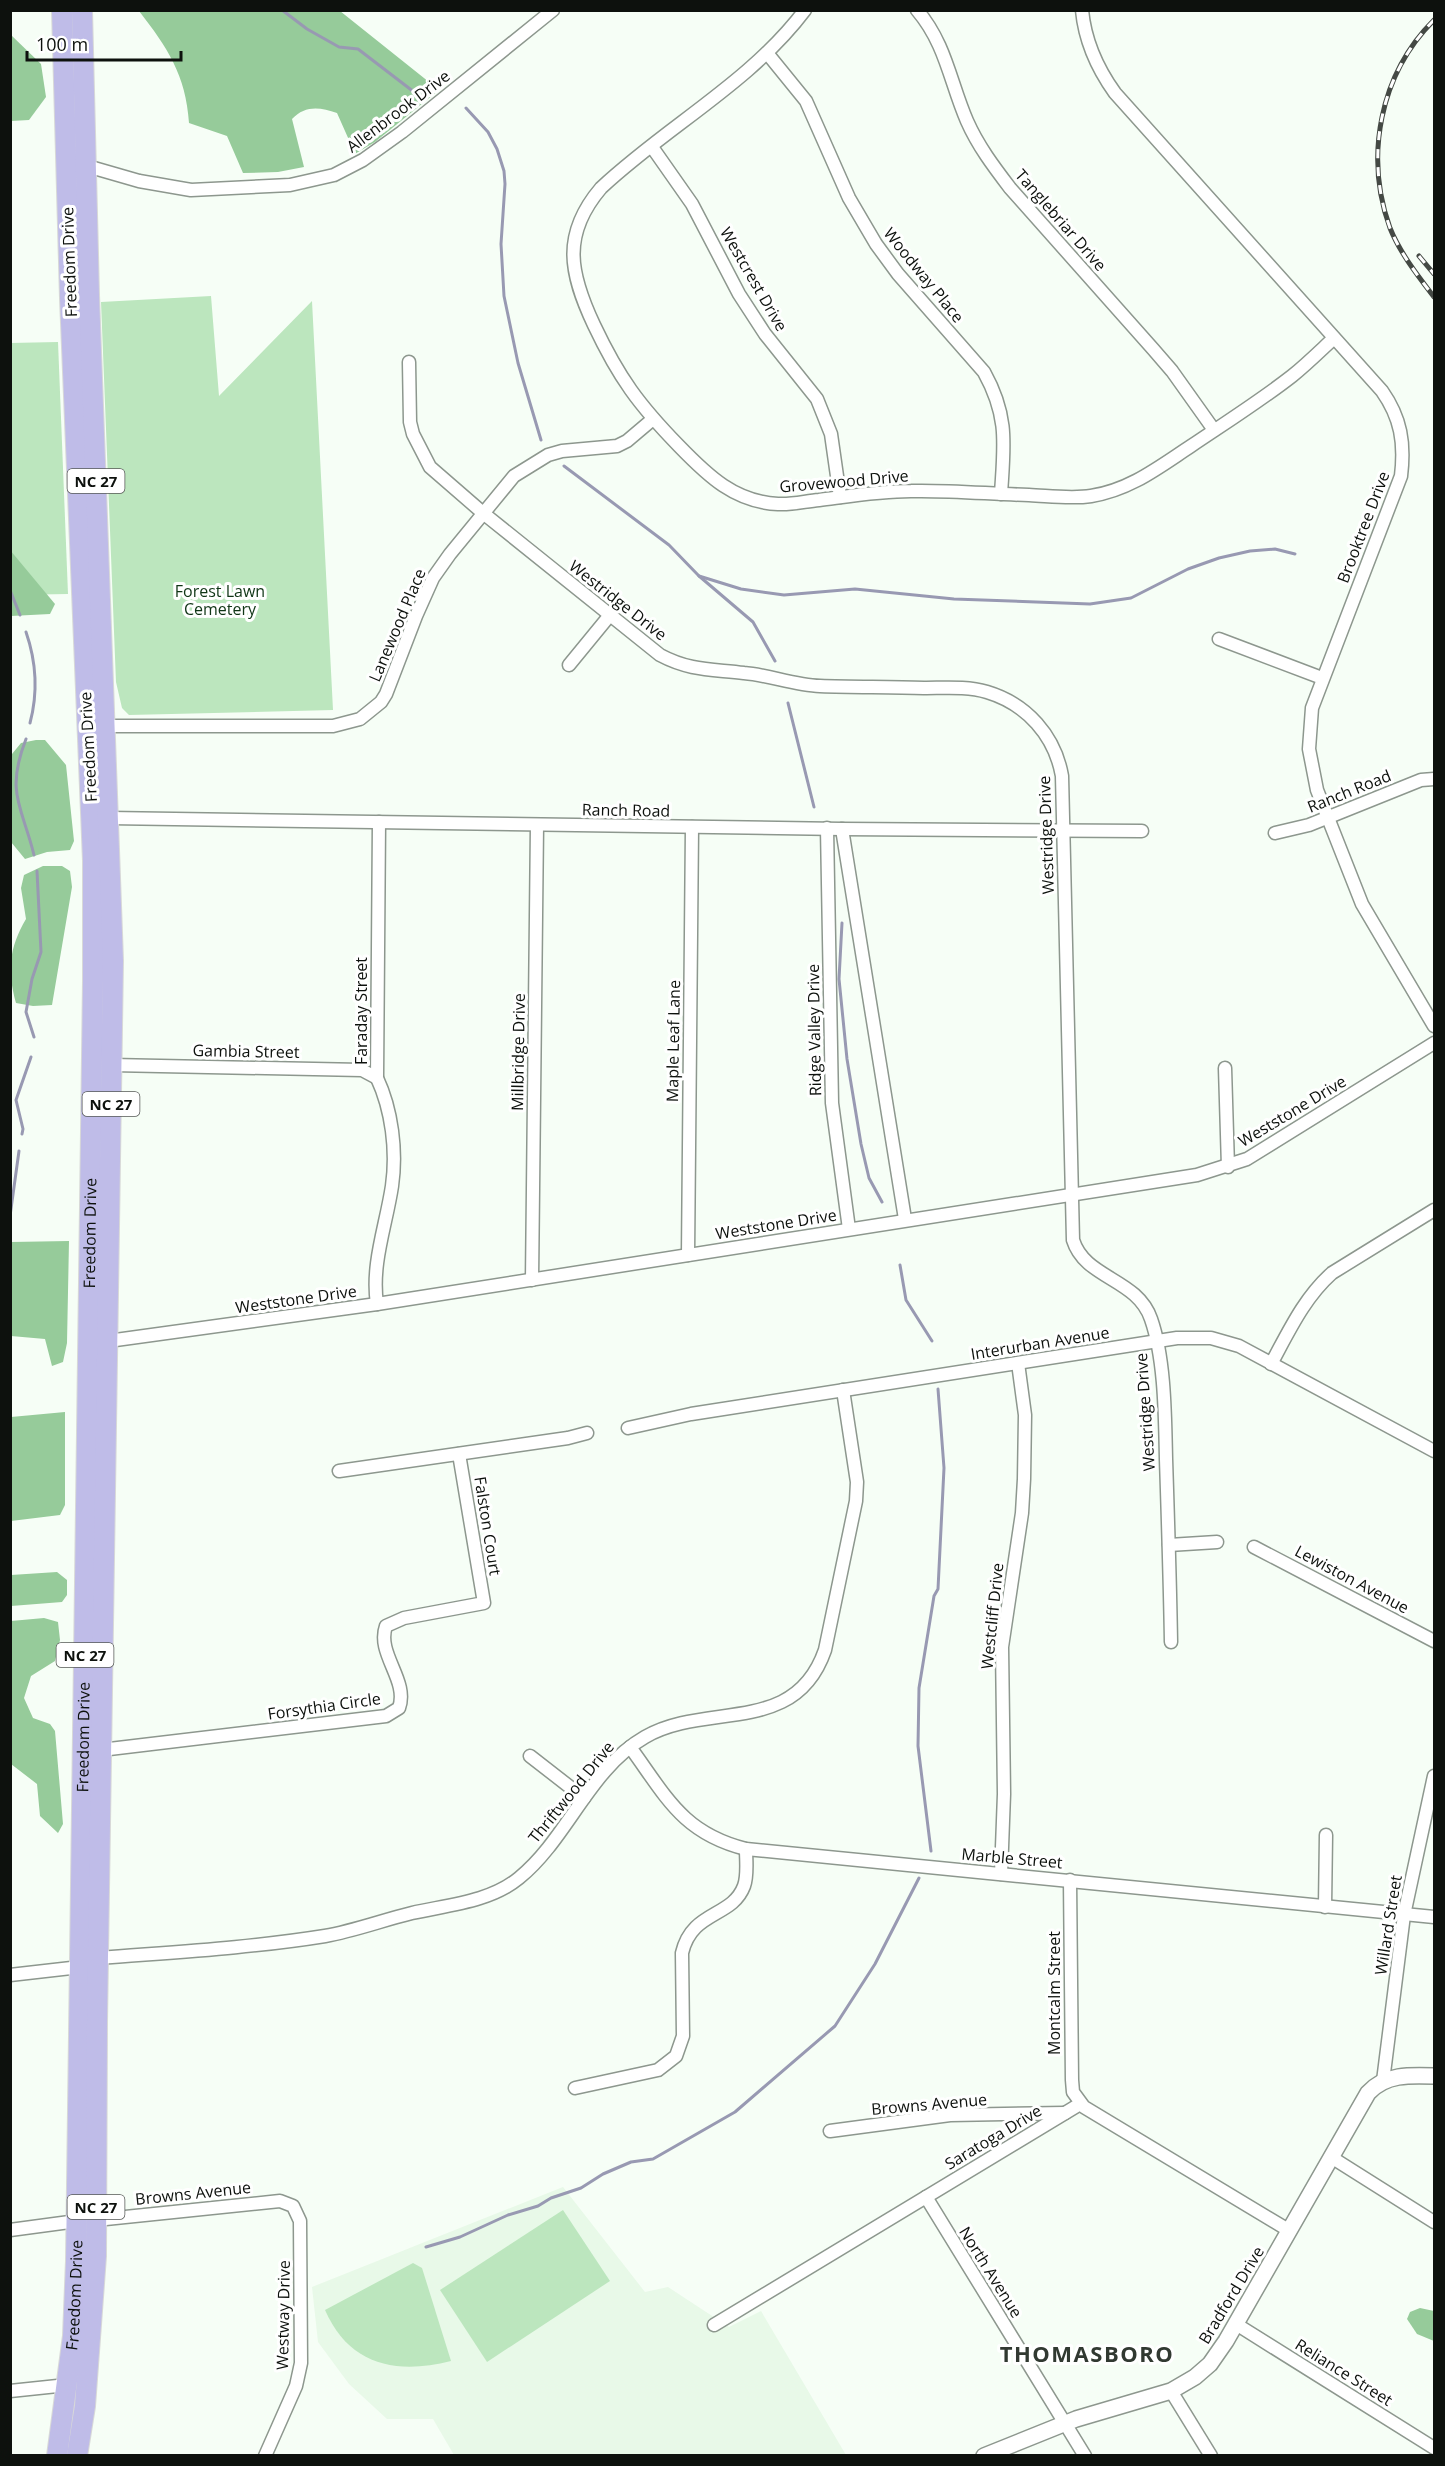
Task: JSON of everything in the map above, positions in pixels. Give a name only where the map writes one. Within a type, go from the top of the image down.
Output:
[{"type":"main road","name":"Freedom Drive","points":[[62,10],[72,368],[97,726],[109,818],[113,962],[112,1065],[98,1342],[83,1769],[80,1967],[86,2220],[92,2332],[86,2406],[77,2456]]},
{"type":"main road","name":"Freedom Drive","points":[[57,2456],[96,2133],[100,1958],[101,1750],[93,893],[97,726],[97,499],[82,10]]},
{"type":"main road","points":[[72,368],[81,378],[84,453],[97,499]]},
{"type":"main road","points":[[83,1769],[89,1778],[90,1798],[90,1935],[100,1958]]},
{"type":"main road","points":[[80,1967],[91,1984],[91,2124],[96,2133]]},
{"type":"street","name":"Allenbrook Drive","points":[[66,158],[139,181],[191,190],[290,185],[333,176],[363,160],[402,132],[553,10]]},
{"type":"street","name":"Grovewood Drive","points":[[805,10],[767,53],[610,180],[591,201],[581,218],[572,255],[577,286],[609,356],[629,390],[653,419],[715,481],[740,496],[777,504],[895,491],[927,490],[1080,497],[1111,491],[1137,481],[1214,430],[1293,375],[1335,338]]},
{"type":"street","name":"Tanglebriar Drive","points":[[917,10],[942,47],[967,121],[994,167],[1010,188],[1160,356],[1214,430]]},
{"type":"street","name":"Brooktree Drive","points":[[1082,10],[1086,38],[1094,60],[1115,93],[1382,391],[1391,404],[1402,432],[1404,455],[1401,476],[1322,678],[1312,708],[1309,750],[1317,790],[1362,903],[1434,1026]]},
{"type":"street","name":"Woodway Place","points":[[767,53],[806,101],[849,198],[876,244],[898,274],[984,372],[994,391],[1004,424],[1001,494]]},
{"type":"street","name":"Westcrest Drive","points":[[652,147],[692,204],[734,284],[765,334],[817,399],[831,434],[840,497]]},
{"type":"street","name":"Westridge Drive","points":[[409,362],[411,422],[423,458],[441,478],[483,513],[660,655],[702,670],[760,675],[816,686],[973,689],[1007,699],[1018,706],[1038,724],[1055,752],[1062,776],[1074,1240],[1080,1256],[1136,1296],[1151,1319],[1164,1407],[1171,1642]]},
{"type":"street","name":"Lanewood Place","points":[[97,726],[333,726],[360,719],[373,711],[386,694],[433,578],[514,476],[535,461],[562,451],[617,446],[627,441],[653,419]]},
{"type":"street","points":[[570,665],[610,615]]},
{"type":"street","points":[[1219,639],[1322,678]]},
{"type":"street","name":"Ranch Road","points":[[1275,832],[1293,830],[1421,780],[1434,778]]},
{"type":"street","name":"Ranch Road","points":[[109,818],[1142,831]]},
{"type":"street","name":"Faraday Street","points":[[377,1304],[376,1271],[392,1184],[390,1113],[377,1078],[379,822]]},
{"type":"street","name":"Millbridge Drive","points":[[532,1280],[537,825]]},
{"type":"street","name":"Maple Leaf Lane","points":[[688,1255],[692,827]]},
{"type":"street","name":"Ridge Valley Drive","points":[[827,828],[832,1103],[849,1230]]},
{"type":"street","points":[[842,829],[905,1219]]},
{"type":"street","name":"Weststone Drive","points":[[98,1342],[377,1304],[849,1230],[905,1219],[1197,1175],[1228,1167],[1259,1152],[1434,1043]]},
{"type":"street","name":"Gambia Street","points":[[112,1065],[362,1070],[377,1078]]},
{"type":"street","points":[[1225,1068],[1228,1167]]},
{"type":"street","points":[[1271,1364],[1309,1297],[1320,1284],[1332,1273],[1434,1210]]},
{"type":"street","name":"Interurban Avenue","points":[[628,1428],[691,1414],[1156,1341],[1177,1338],[1211,1338],[1239,1347],[1434,1450]]},
{"type":"street","name":"Westcliff Drive","points":[[1001,1874],[1004,1794],[1002,1647],[1022,1514],[1024,1479],[1025,1415],[1018,1363]]},
{"type":"street","name":"Thriftwood Drive","points":[[100,1958],[225,1948],[324,1936],[492,1894],[520,1877],[540,1856],[610,1766],[644,1737],[667,1728],[754,1712],[786,1701],[808,1683],[821,1663],[856,1501],[856,1482],[843,1390]]},
{"type":"street","points":[[339,1471],[587,1433]]},
{"type":"street","name":"Falston Court","points":[[459,1454],[484,1603]]},
{"type":"street","points":[[1168,1545],[1217,1542]]},
{"type":"street","name":"Lewiston Avenue","points":[[1254,1547],[1434,1641]]},
{"type":"street","name":"Forsythia Circle","points":[[101,1750],[237,1735],[392,1713],[399,1708],[402,1693],[383,1641],[386,1626],[404,1618],[484,1603]]},
{"type":"street","name":"Marble Street","points":[[630,1747],[676,1809],[694,1827],[718,1841],[746,1849],[1434,1917]]},
{"type":"street","points":[[530,1756],[584,1798]]},
{"type":"street","name":"Willard Street","points":[[1383,2081],[1404,1915],[1434,1776]]},
{"type":"street","points":[[1325,1906],[1326,1835]]},
{"type":"street","points":[[575,2088],[658,2070],[676,2056],[683,2036],[682,1953],[684,1942],[697,1924],[737,1898],[746,1879],[746,1849]]},
{"type":"street","name":"Montcalm Street","points":[[1070,1880],[1072,2080],[1073,2091],[1080,2104]]},
{"type":"street","points":[[10,1975],[80,1967]]},
{"type":"street","points":[[1383,2081],[1400,2077],[1434,2076]]},
{"type":"street","name":"Bradford Drive","points":[[984,2456],[1065,2424],[1171,2391],[1195,2377],[1210,2364],[1236,2324],[1368,2093],[1383,2081]]},
{"type":"street","points":[[1080,2104],[1290,2231]]},
{"type":"street","name":"Saratoga Drive","points":[[714,2325],[1080,2104]]},
{"type":"street","name":"Browns Avenue","points":[[830,2131],[950,2115],[1066,2113]]},
{"type":"street","points":[[1331,2157],[1434,2222]]},
{"type":"street","name":"North Avenue","points":[[926,2198],[1085,2456]]},
{"type":"street","name":"Browns Avenue","points":[[10,2230],[280,2200],[293,2206]]},
{"type":"street","name":"Westway Drive","points":[[265,2456],[296,2386],[301,2363],[300,2221],[293,2206]]},
{"type":"street","name":"Reliance Street","points":[[1236,2324],[1434,2448]]},
{"type":"street","points":[[10,2391],[67,2385]]},
{"type":"street","points":[[1171,2391],[1211,2456]]},
{"type":"shaded area","points":[[563,2187],[645,2292],[668,2287],[729,2327],[761,2311],[846,2455],[454,2455],[433,2419],[387,2419],[349,2384],[318,2342],[312,2287]]},
{"type":"green space","points":[[139,11],[340,11],[439,90],[375,142],[353,155],[337,113],[313,108],[302,111],[292,119],[304,167],[278,172],[243,173],[227,136],[189,123],[184,90],[173,62]]},
{"type":"green space","points":[[11,35],[41,64],[46,97],[29,120],[11,121]]},
{"type":"green space","name":"Forest Lawn Cemetery","points":[[211,296],[219,396],[312,301],[333,710],[129,715],[122,708],[116,682],[101,302]]},
{"type":"green space","points":[[58,342],[68,594],[11,595],[10,343]]},
{"type":"green space","points":[[10,550],[55,604],[50,614],[11,616]]},
{"type":"green space","points":[[45,740],[66,765],[74,841],[70,850],[47,852],[25,859],[11,842],[12,754],[21,743]]},
{"type":"green space","points":[[43,866],[62,866],[70,871],[72,887],[52,1005],[33,1006],[16,1003],[11,980],[11,960],[16,940],[26,919],[21,888],[24,875]]},
{"type":"green space","points":[[69,1241],[67,1343],[63,1362],[52,1366],[45,1339],[11,1336],[11,1242]]},
{"type":"green space","points":[[65,1412],[65,1505],[60,1515],[11,1521],[11,1417]]},
{"type":"green space","points":[[57,1572],[67,1580],[67,1595],[62,1602],[11,1606],[11,1575]]},
{"type":"green space","points":[[44,1618],[58,1622],[60,1640],[55,1661],[31,1676],[24,1698],[33,1718],[50,1724],[55,1731],[63,1824],[58,1833],[40,1816],[37,1784],[11,1764],[11,1621]]},
{"type":"green space","points":[[563,2210],[610,2281],[487,2362],[440,2290]]},
{"type":"green space","points":[[413,2263],[422,2268],[451,2361],[411,2367],[393,2366],[376,2361],[361,2354],[347,2343],[335,2329],[325,2310]]},
{"type":"green space","points":[[1420,2308],[1434,2311],[1434,2341],[1417,2334],[1407,2319],[1410,2312]]},
{"type":"waterway","points":[[282,10],[307,29],[339,47],[358,49],[414,92]]},
{"type":"waterway","points":[[466,108],[488,132],[497,149],[504,171],[501,244],[504,296],[518,363],[541,440]]},
{"type":"waterway","points":[[564,466],[669,545],[699,576],[753,622],[775,661]]},
{"type":"waterway","points":[[699,576],[741,589],[784,595],[855,589],[954,599],[1090,604],[1131,598],[1188,569],[1219,558],[1250,551],[1275,549],[1295,554]]},
{"type":"waterway","points":[[10,590],[20,615]]},
{"type":"waterway","points":[[26,632],[35,677],[30,723]]},
{"type":"waterway","points":[[788,703],[814,807]]},
{"type":"waterway","points":[[26,739],[20,757],[16,787],[34,855]]},
{"type":"waterway","points":[[34,1037],[26,1012],[32,979],[41,952],[37,871]]},
{"type":"waterway","points":[[842,923],[839,979],[847,1059],[869,1178],[882,1202]]},
{"type":"waterway","points":[[22,1134],[23,1129],[16,1100],[31,1057]]},
{"type":"waterway","points":[[10,1216],[19,1151]]},
{"type":"waterway","points":[[900,1265],[906,1300],[932,1341]]},
{"type":"waterway","points":[[931,1851],[918,1746],[919,1688],[934,1596],[938,1589],[944,1468],[938,1389]]},
{"type":"waterway","points":[[426,2247],[460,2237],[508,2215],[538,2206],[551,2198],[581,2188],[603,2174],[631,2162],[653,2159],[735,2112],[835,2026],[875,1964],[919,1878]]},
{"type":"railway","points":[[1434,20],[1416,41],[1389,91],[1378,145],[1378,173],[1382,201],[1390,228],[1404,255],[1434,297]]},
{"type":"railway","points":[[1419,256],[1434,274]]},
{"type":"district","name":"THOMASBORO","points":[[1087,2353]]}]
